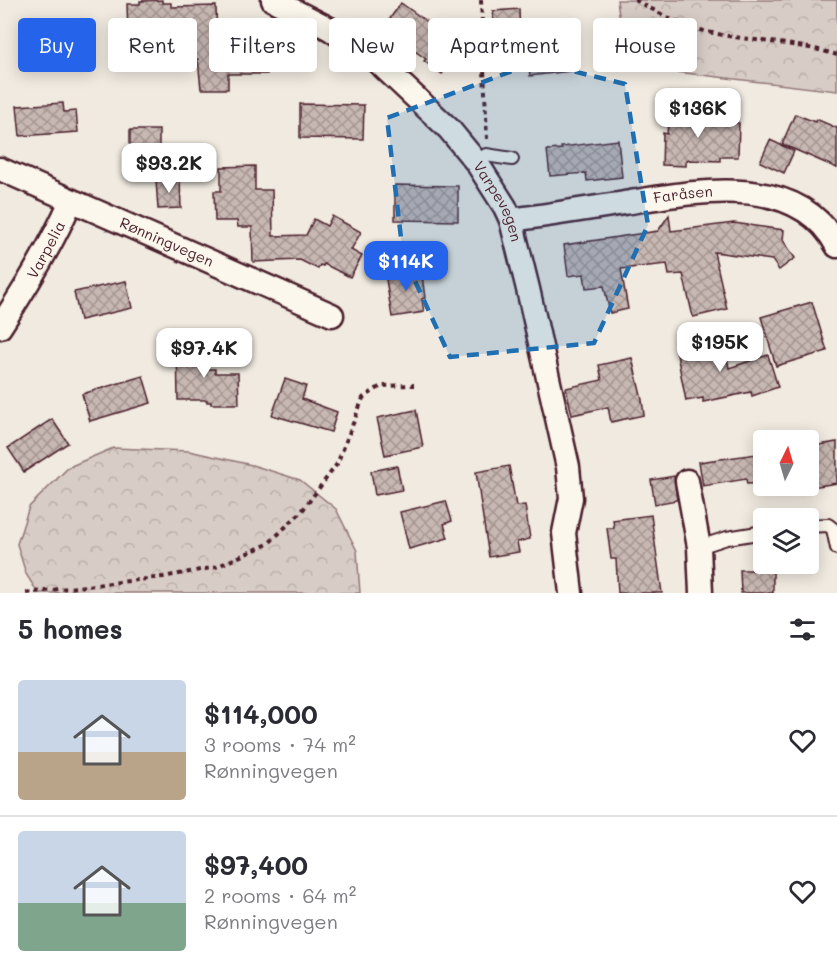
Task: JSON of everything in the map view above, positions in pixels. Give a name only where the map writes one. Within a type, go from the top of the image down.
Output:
[{"type":"street","name":"Varpevegen","points":[[273,0],[330,29],[378,63],[481,159],[492,186],[511,220],[565,457],[571,498],[564,533],[571,593]]},
{"type":"street","name":"Rønningvegen","points":[[0,169],[332,315]]},
{"type":"street","name":"Faråsen","points":[[511,220],[643,200],[707,192],[739,191],[765,194],[791,202],[807,211],[822,224],[837,246]]},
{"type":"street","name":"Varpelia","points":[[0,327],[38,269],[71,201]]},
{"type":"street","points":[[687,481],[699,548],[701,593]]},
{"type":"lane","points":[[481,159],[512,159]]},
{"type":"lane","points":[[819,525],[828,525],[833,529],[837,548]]},
{"type":"lane","points":[[699,548],[727,538],[753,534]]},
{"type":"path","points":[[481,0],[487,113],[481,159]]},
{"type":"path","points":[[635,0],[665,16],[710,33],[793,44],[837,55]]},
{"type":"path","points":[[26,593],[163,577],[216,567],[268,544],[302,512],[337,464],[363,398],[381,386],[414,386]]},
{"type":"highlighted area","points":[[536,62],[625,84],[648,225],[594,343],[450,357],[403,255],[387,118]]},
{"type":"green space","points":[[617,0],[837,0],[837,91],[677,72],[697,72],[697,18],[619,18]]},
{"type":"green space","points":[[113,448],[189,451],[252,465],[300,480],[336,509],[357,551],[360,593],[38,593],[26,574],[17,544],[29,507],[69,467]]},
{"type":"building","points":[[162,0],[162,3],[171,3],[171,7],[216,6],[216,18],[209,18],[209,72],[267,72],[267,74],[228,74],[228,89],[201,89],[197,59],[197,18],[127,18],[127,4],[140,4],[140,1]]},
{"type":"building","points":[[401,3],[428,22],[428,64],[424,61],[426,59],[416,52],[416,18],[390,18]]},
{"type":"building","points":[[519,9],[519,18],[493,18],[493,11]]},
{"type":"building","points":[[530,72],[562,72],[530,76]]},
{"type":"building","points":[[63,103],[64,112],[76,111],[78,132],[20,136],[17,106]]},
{"type":"building","points":[[300,104],[364,105],[363,139],[300,138]]},
{"type":"building","points":[[690,111],[711,111],[711,122],[739,123],[738,157],[720,157],[720,161],[686,160],[686,166],[662,165],[663,133],[667,134],[669,113],[690,115]]},
{"type":"building","points":[[795,114],[815,122],[816,119],[837,128],[837,168],[782,144]]},
{"type":"building","points":[[130,130],[159,130],[159,152],[164,152],[165,176],[130,177]]},
{"type":"building","points":[[618,140],[622,177],[587,181],[586,173],[550,176],[547,150]]},
{"type":"building","points":[[770,140],[794,151],[784,173],[760,162]]},
{"type":"building","points":[[255,166],[255,190],[272,190],[273,236],[306,235],[314,219],[327,226],[332,216],[361,232],[351,250],[362,256],[350,277],[324,264],[318,269],[300,260],[253,262],[252,227],[238,227],[237,221],[215,221],[214,191],[221,191],[221,167]]},
{"type":"building","points":[[180,179],[181,208],[158,209],[156,180]]},
{"type":"building","points":[[395,185],[458,186],[458,221],[395,220]]},
{"type":"building","points":[[669,215],[671,231],[734,223],[784,230],[783,240],[795,258],[779,270],[772,260],[714,252],[727,309],[693,317],[683,274],[669,275],[667,264],[621,269],[628,309],[610,313],[604,286],[586,288],[584,274],[568,276],[564,245],[658,231]]},
{"type":"building","points":[[421,267],[425,298],[422,299],[424,312],[392,317],[385,273]]},
{"type":"building","points":[[126,281],[132,308],[80,320],[74,292]]},
{"type":"building","points":[[812,302],[827,351],[776,366],[761,317]]},
{"type":"building","points":[[702,336],[705,352],[725,348],[729,368],[768,355],[778,387],[752,396],[751,392],[703,402],[703,398],[686,401],[675,344]]},
{"type":"building","points":[[203,344],[203,369],[215,369],[215,373],[238,373],[239,404],[211,404],[207,400],[178,400],[177,345]]},
{"type":"building","points":[[632,358],[644,415],[611,422],[608,407],[572,415],[566,388],[602,380],[599,365]]},
{"type":"building","points":[[143,376],[151,403],[90,421],[82,394]]},
{"type":"building","points":[[285,379],[306,386],[302,399],[337,412],[331,432],[272,415]]},
{"type":"building","points":[[416,410],[423,447],[385,455],[377,418]]},
{"type":"building","points":[[52,419],[68,443],[24,472],[8,448]]},
{"type":"building","points":[[837,442],[837,483],[819,486],[819,445]]},
{"type":"building","points":[[753,455],[753,484],[747,484],[746,479],[703,486],[699,462]]},
{"type":"building","points":[[397,466],[402,490],[375,495],[371,471]]},
{"type":"building","points":[[509,466],[516,506],[525,505],[530,539],[517,542],[519,552],[489,557],[476,472]]},
{"type":"building","points":[[674,476],[677,500],[655,504],[651,480]]},
{"type":"building","points":[[446,501],[452,521],[444,524],[448,538],[409,549],[400,512]]},
{"type":"building","points":[[651,515],[662,593],[618,593],[616,559],[611,559],[607,528],[614,528],[613,520]]},
{"type":"building","points":[[740,570],[753,570],[753,574],[773,574],[773,593],[741,593]]}]
